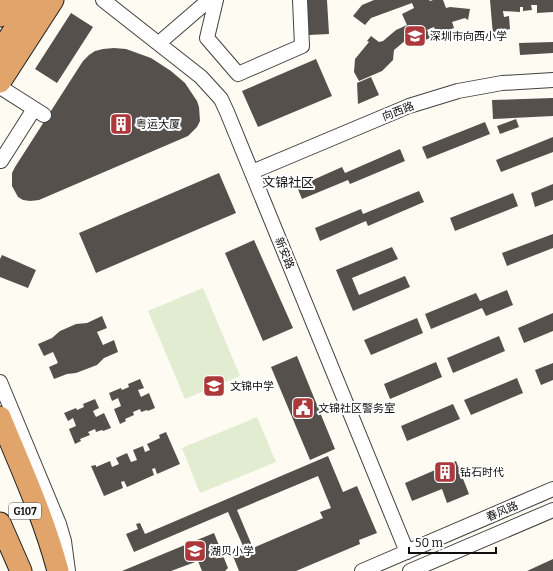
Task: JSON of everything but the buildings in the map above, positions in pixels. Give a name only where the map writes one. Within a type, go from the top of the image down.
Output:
[{"type":"highway","points":[[0,16],[10,0]]},
{"type":"highway","points":[[0,52],[33,0]]},
{"type":"highway","points":[[0,82],[53,0]]},
{"type":"highway","points":[[0,417],[46,531],[58,571]]},
{"type":"highway","name":"G107","points":[[0,451],[51,571]]},
{"type":"highway","name":"G107","points":[[0,523],[20,571]]},
{"type":"street","name":"新安路","points":[[103,0],[201,77],[221,99],[407,552]]},
{"type":"street","points":[[159,43],[209,0]]},
{"type":"street","points":[[216,0],[207,38],[238,74],[302,46],[300,0]]},
{"type":"street","name":"向西路","points":[[252,172],[409,106],[458,91],[502,83],[553,80]]},
{"type":"street","points":[[0,87],[39,112],[1,161]]},
{"type":"street","points":[[0,382],[59,524],[64,541],[68,571]]},
{"type":"street","name":"春风路","points":[[362,571],[553,488]]},
{"type":"street","name":"春风路","points":[[412,571],[553,510]]},
{"type":"green space","points":[[203,288],[240,376],[185,399],[148,311]]},
{"type":"green space","points":[[257,417],[276,462],[200,493],[182,448]]},
{"type":"place","name":"深圳市向西小学","points":[[415,36]]},
{"type":"place","name":"粤运大厦","points":[[121,124]]},
{"type":"place","name":"文锦中学","points":[[214,386]]},
{"type":"place","name":"文锦社区警务室","points":[[303,408]]},
{"type":"place","name":"钻石时代","points":[[445,472]]},
{"type":"place","name":"湖贝小学","points":[[195,551]]},
{"type":"district","name":"文锦社区","points":[[288,182]]}]
